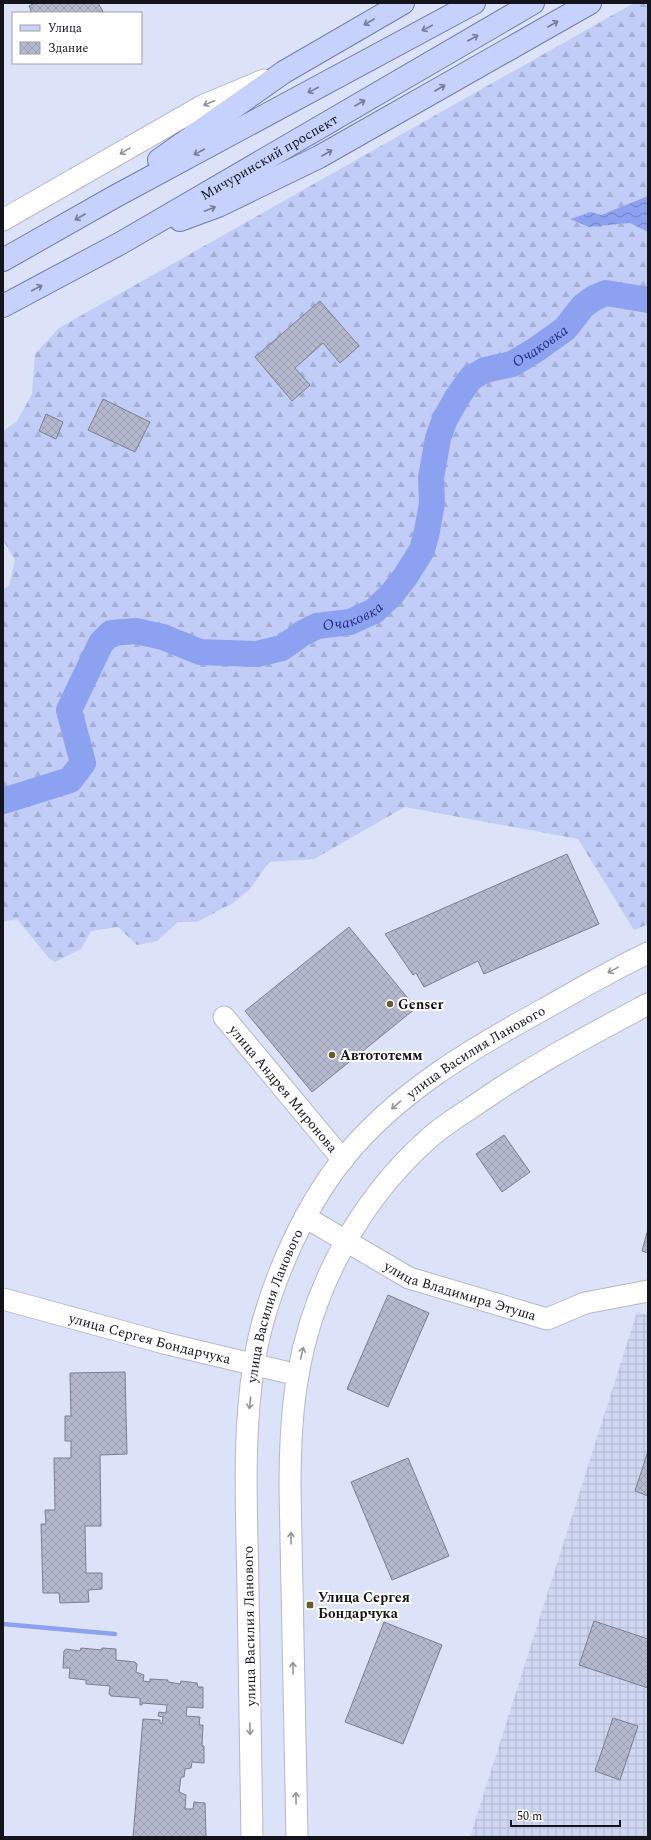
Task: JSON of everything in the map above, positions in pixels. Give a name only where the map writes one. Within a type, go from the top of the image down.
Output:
[{"type":"main road","points":[[114,197],[166,155],[284,72],[402,3]]},
{"type":"main road","points":[[3,260],[114,197],[474,3]]},
{"type":"main road","name":"Мичуринский проспект","points":[[3,306],[121,243],[532,3]]},
{"type":"main road","points":[[121,243],[218,206],[318,157],[590,3]]},
{"type":"street","points":[[3,220],[202,106],[284,72]]},
{"type":"street","name":"улица Василия Ланового","points":[[252,1837],[246,1499],[249,1409],[254,1364],[263,1321],[285,1260],[306,1217],[343,1160],[396,1104],[465,1053],[614,970],[648,953]]},
{"type":"street","points":[[297,1837],[290,1488],[291,1439],[298,1375],[307,1337],[330,1273],[346,1241],[364,1213],[389,1179],[427,1140],[502,1086],[599,1030],[648,1004]]},
{"type":"street","name":"улица Андрея Миронова","points":[[224,1018],[343,1160]]},
{"type":"street","name":"улица Владимира Этуша","points":[[306,1217],[409,1278],[547,1319],[585,1303],[648,1291]]},
{"type":"street","name":"улица Сергея Бондарчука","points":[[3,1300],[164,1343],[298,1375]]},
{"type":"shaded area","points":[[637,1312],[648,1315],[648,1837],[470,1837]]},
{"type":"green space","points":[[634,3],[648,3],[648,196],[601,215],[591,212],[571,219],[589,227],[630,223],[648,232],[648,924],[634,930],[578,839],[405,807],[314,859],[269,862],[250,889],[233,903],[197,922],[178,922],[157,941],[137,945],[118,927],[91,931],[81,949],[55,962],[49,958],[17,919],[3,922],[3,589],[9,586],[15,560],[3,540],[3,431],[17,421],[32,394],[35,354],[59,328]],"holes":[[[320,301],[359,346],[340,362],[323,343],[295,368],[310,385],[292,401],[255,357]],[[102,400],[149,422],[135,452],[88,430]]]},
{"type":"water","points":[[648,196],[648,232],[630,223],[589,227],[570,219],[591,212],[601,215]]},
{"type":"building","points":[[35,3],[98,3],[103,12],[32,12],[29,6]]},
{"type":"building","points":[[320,301],[359,346],[340,363],[323,343],[295,368],[310,385],[292,401],[255,357]]},
{"type":"building","points":[[103,399],[150,422],[135,452],[88,430]]},
{"type":"building","points":[[46,414],[63,422],[56,439],[39,431]]},
{"type":"building","points":[[567,854],[599,924],[484,974],[478,961],[424,987],[416,973],[413,975],[385,934]]},
{"type":"building","points":[[349,927],[416,1008],[312,1092],[245,1011]]},
{"type":"building","points":[[504,1135],[530,1172],[502,1192],[476,1154]]},
{"type":"building","points":[[648,1229],[648,1253],[642,1251]]},
{"type":"building","points":[[388,1295],[429,1313],[388,1407],[347,1389]]},
{"type":"building","points":[[125,1372],[127,1454],[100,1455],[101,1526],[85,1526],[86,1573],[102,1573],[102,1589],[88,1590],[89,1602],[60,1603],[59,1593],[43,1593],[41,1524],[46,1524],[45,1510],[55,1510],[54,1458],[71,1458],[71,1441],[65,1441],[65,1416],[71,1416],[70,1373]]},
{"type":"building","points":[[648,1451],[648,1496],[635,1491]]},
{"type":"building","points":[[408,1458],[449,1556],[392,1580],[351,1482]]},
{"type":"building","points":[[594,1621],[648,1639],[648,1688],[579,1665]]},
{"type":"building","points":[[384,1622],[442,1645],[403,1744],[345,1722]]},
{"type":"building","points":[[81,1648],[102,1650],[102,1648],[116,1649],[116,1660],[135,1662],[137,1664],[136,1672],[144,1675],[143,1681],[150,1682],[150,1679],[168,1680],[168,1682],[180,1684],[181,1681],[197,1683],[198,1687],[203,1687],[203,1708],[187,1707],[186,1716],[200,1717],[199,1725],[203,1725],[202,1746],[204,1746],[204,1763],[192,1762],[191,1768],[185,1769],[184,1777],[181,1777],[179,1792],[186,1795],[185,1809],[193,1809],[194,1802],[205,1803],[206,1837],[133,1837],[143,1719],[160,1720],[160,1723],[162,1724],[163,1717],[158,1716],[159,1712],[166,1713],[167,1705],[142,1703],[142,1705],[140,1705],[140,1698],[111,1696],[109,1694],[110,1686],[86,1684],[86,1680],[69,1678],[70,1668],[63,1668],[64,1651],[66,1649],[80,1651]]},
{"type":"building","points":[[613,1718],[638,1726],[620,1780],[595,1771]]},
{"type":"waterway","name":"Очаковка","points":[[3,801],[70,780],[83,763],[69,710],[101,643],[111,633],[136,631],[163,637],[200,652],[257,654],[282,648],[303,633],[317,626],[350,622],[374,611],[391,595],[405,577],[422,550],[432,503],[431,478],[438,438],[445,419],[458,396],[471,378],[485,370],[512,364],[534,351],[565,329],[583,306],[594,298],[606,293],[648,300]]},
{"type":"waterway","points":[[3,1624],[115,1634]]},
{"type":"place","name":"Genser","points":[[390,1004]]},
{"type":"place","name":"Автототемм","points":[[332,1055]]},
{"type":"place","name":"Улица Сергея Бондарчука","points":[[310,1605]]}]
